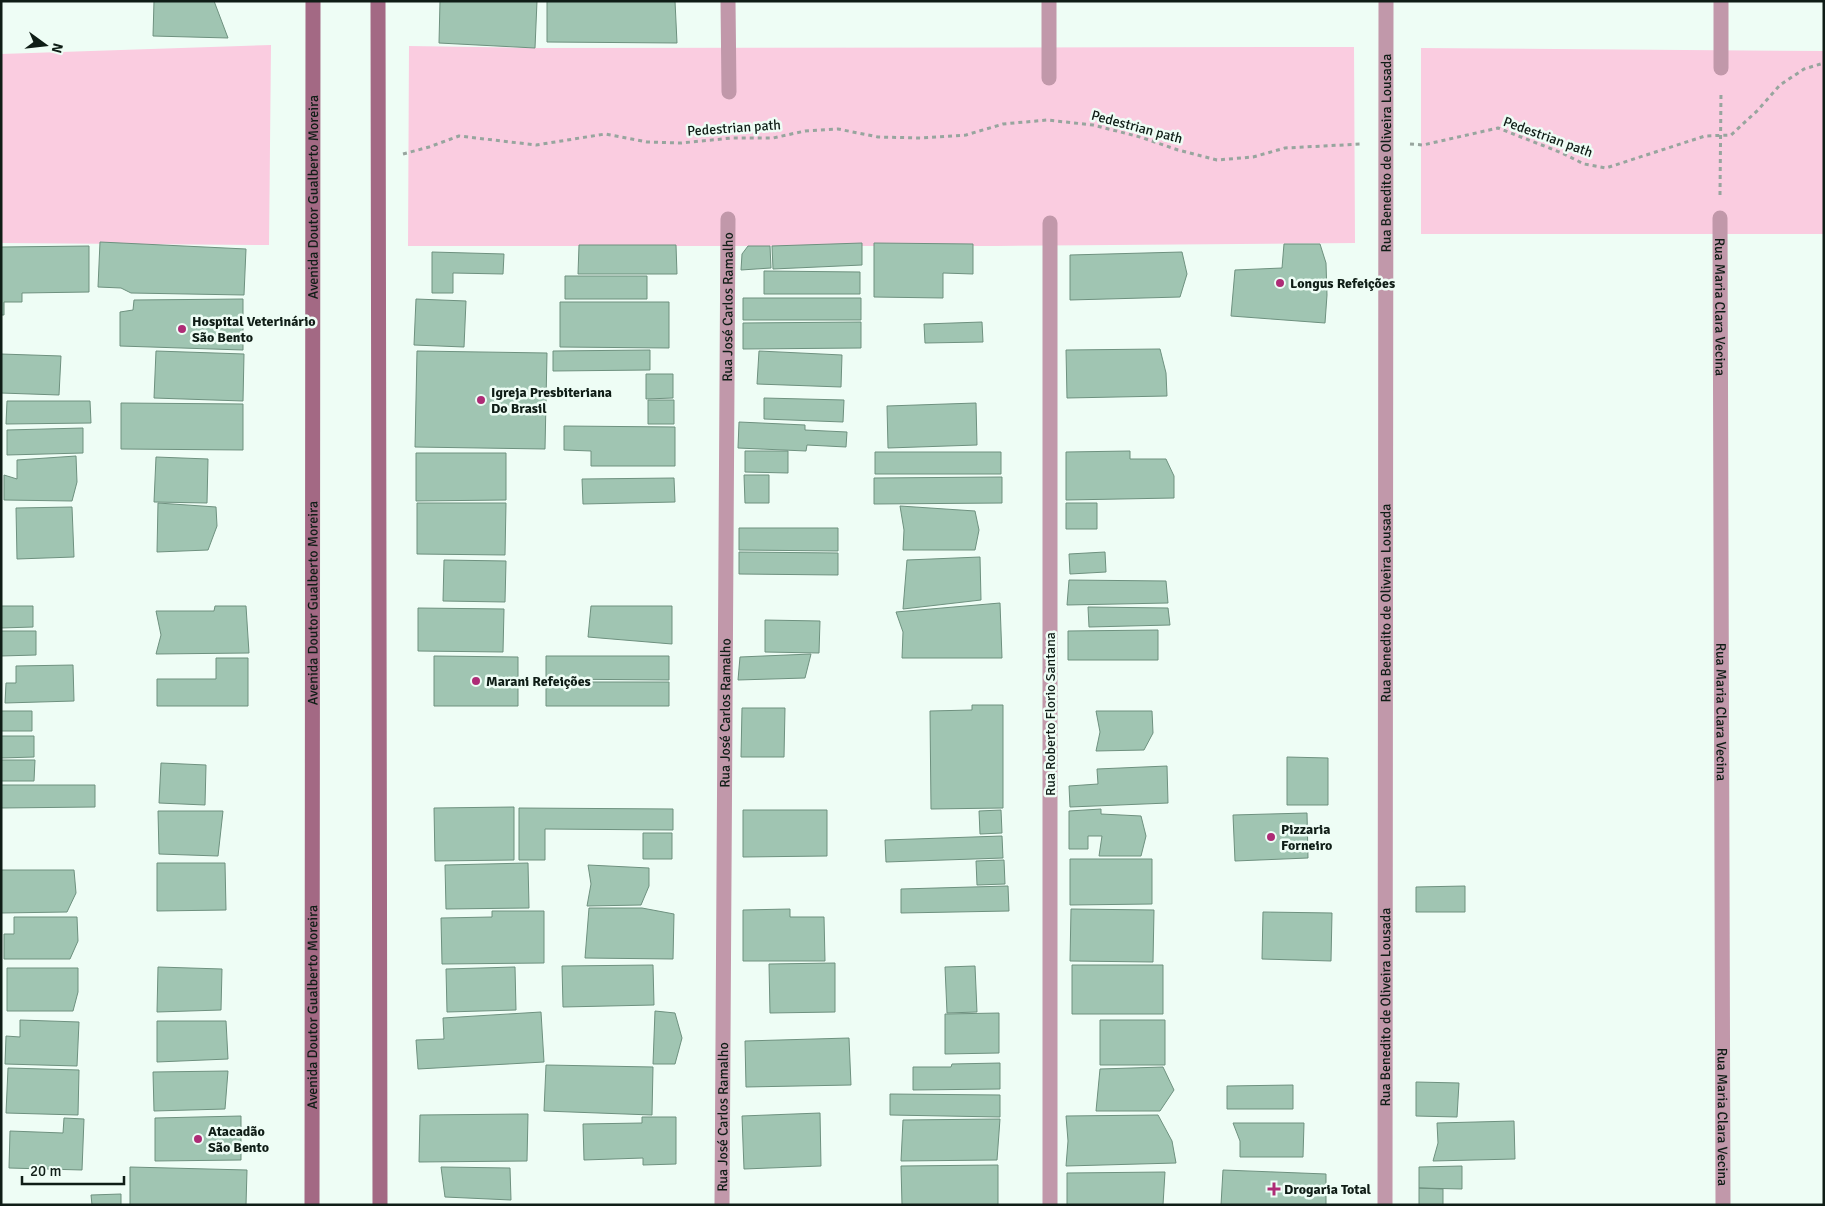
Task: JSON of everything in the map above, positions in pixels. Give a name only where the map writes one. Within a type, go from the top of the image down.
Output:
[{"type":"main road","name":"Avenida Doutor Gualberto Moreira","points":[[312,1205],[313,1]]},
{"type":"main road","points":[[378,1],[380,156],[380,1205]]},
{"type":"street","points":[[728,1],[729,92]]},
{"type":"street","points":[[1049,1],[1050,78]]},
{"type":"street","name":"Rua Benedito de Oliveira Lousada","points":[[1385,1205],[1386,1]]},
{"type":"street","points":[[1721,1],[1721,68]]},
{"type":"street","name":"Rua Maria Clara Vecina","points":[[1720,218],[1723,1205]]},
{"type":"street","name":"Rua José Carlos Ramalho","points":[[722,1205],[728,219]]},
{"type":"street","name":"Rua Roberto Florio Santana","points":[[1050,223],[1050,1205]]},
{"type":"path","name":"Pedestrian path","points":[[380,156],[401,154],[430,147],[459,136],[536,145],[605,134],[647,142],[681,143],[732,138],[773,138],[805,131],[838,129],[878,137],[921,138],[966,135],[1002,124],[1047,120],[1093,125],[1216,160],[1252,157],[1285,148],[1387,142],[1422,145],[1498,128],[1562,153],[1584,164],[1606,168],[1706,136],[1731,135],[1758,110],[1780,85],[1804,69],[1824,64]]},
{"type":"path","points":[[1720,218],[1721,68]]},
{"type":"shaded area","points":[[271,45],[269,245],[1,243],[1,54]]},
{"type":"shaded area","points":[[409,46],[535,48],[1354,47],[1355,243],[996,246],[408,246]]},
{"type":"shaded area","points":[[1421,48],[1824,51],[1824,234],[1421,234]]},
{"type":"building","points":[[154,1],[214,1],[228,38],[153,36]]},
{"type":"building","points":[[440,1],[537,1],[535,48],[439,43]]},
{"type":"building","points":[[547,1],[675,1],[677,43],[547,42]]},
{"type":"building","points":[[100,242],[246,249],[244,295],[131,293],[121,288],[98,287]]},
{"type":"building","points":[[862,243],[862,265],[773,269],[772,246]]},
{"type":"building","points":[[874,243],[973,244],[973,274],[943,273],[943,298],[874,297]]},
{"type":"building","name":"Longus Refeições","points":[[1284,244],[1320,244],[1326,263],[1327,295],[1325,323],[1231,316],[1235,270],[1282,268]]},
{"type":"building","points":[[579,245],[676,245],[677,274],[578,274]]},
{"type":"building","points":[[89,246],[89,292],[22,293],[22,302],[4,302],[4,315],[1,315],[1,247]]},
{"type":"building","points":[[748,246],[770,246],[771,268],[741,270],[742,254]]},
{"type":"building","points":[[432,252],[504,254],[503,274],[453,273],[453,293],[432,293]]},
{"type":"building","points":[[1182,252],[1187,274],[1180,297],[1070,300],[1070,255]]},
{"type":"building","points":[[764,271],[860,272],[860,294],[764,294]]},
{"type":"building","points":[[565,276],[647,276],[647,299],[565,299]]},
{"type":"building","points":[[743,298],[861,298],[861,320],[743,320]]},
{"type":"building","name":"Hospital Veterinário São Bento","points":[[243,299],[243,350],[120,346],[120,312],[133,310],[134,300]]},
{"type":"building","points":[[416,299],[466,301],[464,347],[414,345]]},
{"type":"building","points":[[560,302],[669,302],[669,348],[560,347]]},
{"type":"building","points":[[861,322],[861,348],[743,349],[743,323]]},
{"type":"building","points":[[982,322],[983,342],[925,343],[924,324]]},
{"type":"building","points":[[1160,349],[1166,373],[1167,396],[1067,398],[1066,350]]},
{"type":"building","points":[[650,350],[650,370],[553,371],[553,351]]},
{"type":"building","points":[[156,351],[244,354],[243,401],[154,398]]},
{"type":"building","name":"Igreja Presbiteriana Do Brasil","points":[[417,351],[547,353],[545,449],[415,447]]},
{"type":"building","points":[[759,351],[842,355],[841,387],[757,384]]},
{"type":"building","points":[[1,354],[61,356],[59,395],[1,393]]},
{"type":"building","points":[[646,374],[673,374],[673,398],[646,399]]},
{"type":"building","points":[[764,398],[844,400],[843,422],[764,419]]},
{"type":"building","points":[[648,400],[674,400],[674,424],[648,424]]},
{"type":"building","points":[[7,401],[90,401],[91,423],[6,424]]},
{"type":"building","points":[[121,403],[243,404],[243,450],[121,449]]},
{"type":"building","points":[[976,403],[977,445],[888,448],[887,406]]},
{"type":"building","points":[[739,422],[805,425],[805,430],[847,432],[846,447],[807,445],[806,451],[738,448]]},
{"type":"building","points":[[564,426],[675,427],[675,466],[591,466],[591,451],[564,450]]},
{"type":"building","points":[[83,428],[83,453],[7,455],[7,430]]},
{"type":"building","points":[[745,451],[788,451],[788,473],[745,472]]},
{"type":"building","points":[[1130,451],[1130,459],[1166,459],[1174,476],[1174,498],[1066,500],[1066,452]]},
{"type":"building","points":[[875,452],[1001,452],[1001,474],[875,474]]},
{"type":"building","points":[[416,453],[506,453],[506,500],[416,501]]},
{"type":"building","points":[[76,456],[77,482],[72,501],[4,500],[4,475],[17,479],[17,460]]},
{"type":"building","points":[[156,457],[208,459],[207,503],[154,502]]},
{"type":"building","points":[[744,475],[769,475],[769,503],[745,503]]},
{"type":"building","points":[[1002,477],[1002,503],[874,504],[874,478]]},
{"type":"building","points":[[674,478],[675,502],[583,504],[582,479]]},
{"type":"building","points":[[158,503],[216,507],[217,526],[208,550],[157,552]]},
{"type":"building","points":[[417,503],[506,503],[505,555],[417,554]]},
{"type":"building","points":[[1066,503],[1097,503],[1097,529],[1066,529]]},
{"type":"building","points":[[900,506],[975,511],[979,530],[975,550],[903,550],[904,530]]},
{"type":"building","points":[[72,507],[74,557],[17,559],[16,508]]},
{"type":"building","points":[[739,528],[838,528],[838,551],[739,550]]},
{"type":"building","points":[[739,552],[838,553],[838,575],[739,574]]},
{"type":"building","points":[[1105,552],[1106,572],[1070,574],[1069,554]]},
{"type":"building","points":[[980,557],[981,600],[903,609],[907,560]]},
{"type":"building","points":[[444,560],[506,561],[505,602],[443,601]]},
{"type":"building","points":[[1069,580],[1166,581],[1168,603],[1067,605]]},
{"type":"building","points":[[1000,603],[1002,658],[902,658],[903,632],[896,612]]},
{"type":"building","points":[[1,606],[33,606],[33,627],[1,628]]},
{"type":"building","points":[[215,606],[246,606],[249,653],[156,654],[161,635],[156,611],[214,611]]},
{"type":"building","points":[[591,606],[672,606],[672,644],[588,637]]},
{"type":"building","points":[[1088,607],[1168,608],[1170,625],[1089,627]]},
{"type":"building","points":[[418,608],[504,609],[503,652],[418,651]]},
{"type":"building","points":[[765,620],[820,621],[819,653],[765,652]]},
{"type":"building","points":[[1158,630],[1158,660],[1068,660],[1068,631]]},
{"type":"building","points":[[1,631],[36,631],[36,655],[1,656]]},
{"type":"building","points":[[811,654],[805,678],[738,680],[740,657]]},
{"type":"building","name":"Marani Refeições","points":[[434,656],[518,657],[518,706],[434,706]]},
{"type":"building","points":[[546,656],[669,656],[669,680],[546,679]]},
{"type":"building","points":[[216,658],[248,658],[248,706],[157,706],[157,679],[216,679]]},
{"type":"building","points":[[73,665],[74,701],[5,703],[6,683],[16,683],[16,666]]},
{"type":"building","points":[[546,682],[669,682],[669,706],[546,706]]},
{"type":"building","points":[[972,705],[1003,705],[1003,808],[931,809],[930,711],[972,710]]},
{"type":"building","points":[[742,708],[785,708],[784,757],[741,757]]},
{"type":"building","points":[[1,711],[32,711],[32,731],[1,731]]},
{"type":"building","points":[[1096,711],[1152,711],[1153,733],[1144,750],[1096,751],[1100,732]]},
{"type":"building","points":[[1,736],[34,736],[34,757],[1,758]]},
{"type":"building","points":[[1287,757],[1328,758],[1328,805],[1287,805]]},
{"type":"building","points":[[1,760],[35,760],[34,781],[1,781]]},
{"type":"building","points":[[161,763],[206,765],[205,805],[159,803]]},
{"type":"building","points":[[1167,766],[1168,803],[1070,807],[1069,786],[1098,784],[1097,769]]},
{"type":"building","points":[[1,785],[95,785],[95,807],[1,808]]},
{"type":"building","points":[[514,807],[514,860],[435,861],[434,808]]},
{"type":"building","points":[[519,808],[673,809],[673,830],[545,829],[545,860],[519,860]]},
{"type":"building","points":[[1101,809],[1101,814],[1141,816],[1146,836],[1141,856],[1099,856],[1102,836],[1088,836],[1088,849],[1069,849],[1069,811]]},
{"type":"building","points":[[743,810],[827,810],[827,856],[743,857]]},
{"type":"building","points":[[1001,810],[1002,833],[980,834],[979,811]]},
{"type":"building","points":[[158,811],[223,811],[218,856],[159,854]]},
{"type":"building","name":"Pizzaria Forneiro","points":[[1307,813],[1308,858],[1235,861],[1233,815]]},
{"type":"building","points":[[643,833],[672,833],[672,859],[643,859]]},
{"type":"building","points":[[1002,836],[1003,858],[886,862],[885,840]]},
{"type":"building","points":[[1070,859],[1152,859],[1152,904],[1070,905]]},
{"type":"building","points":[[1004,860],[1005,884],[977,885],[976,861]]},
{"type":"building","points":[[157,863],[225,863],[226,910],[157,911]]},
{"type":"building","points":[[528,863],[529,908],[446,909],[445,865]]},
{"type":"building","points":[[588,865],[649,868],[649,886],[641,905],[587,906],[591,884]]},
{"type":"building","points":[[1,870],[74,870],[76,893],[67,912],[1,913]]},
{"type":"building","points":[[1008,886],[1009,911],[901,913],[901,889]]},
{"type":"building","points":[[1465,886],[1465,912],[1416,912],[1416,887]]},
{"type":"building","points":[[589,908],[642,908],[674,914],[673,959],[585,958]]},
{"type":"building","points":[[790,909],[790,917],[824,917],[825,961],[743,961],[743,910]]},
{"type":"building","points":[[1071,909],[1154,910],[1153,962],[1070,961]]},
{"type":"building","points":[[492,911],[544,911],[544,963],[442,964],[441,918],[492,917]]},
{"type":"building","points":[[1263,912],[1332,913],[1331,961],[1262,959]]},
{"type":"building","points":[[14,917],[77,917],[78,941],[70,959],[4,959],[4,934],[14,934]]},
{"type":"building","points":[[835,963],[835,1012],[770,1013],[769,964]]},
{"type":"building","points":[[653,965],[654,1005],[563,1007],[562,966]]},
{"type":"building","points":[[1072,965],[1163,965],[1163,1014],[1072,1014]]},
{"type":"building","points":[[975,966],[977,1012],[947,1013],[945,967]]},
{"type":"building","points":[[158,967],[222,969],[221,1010],[157,1012]]},
{"type":"building","points":[[515,967],[516,1010],[447,1012],[446,969]]},
{"type":"building","points":[[7,968],[78,968],[78,992],[73,1011],[7,1011]]},
{"type":"building","points":[[655,1011],[675,1013],[682,1038],[675,1064],[653,1064]]},
{"type":"building","points":[[541,1012],[544,1062],[418,1069],[416,1040],[444,1039],[443,1018]]},
{"type":"building","points":[[999,1013],[999,1053],[945,1054],[945,1014]]},
{"type":"building","points":[[20,1020],[79,1022],[77,1066],[5,1064],[6,1036],[20,1037]]},
{"type":"building","points":[[1100,1020],[1165,1020],[1165,1065],[1100,1065]]},
{"type":"building","points":[[157,1021],[226,1021],[228,1059],[157,1062]]},
{"type":"building","points":[[849,1038],[851,1085],[746,1087],[745,1041]]},
{"type":"building","points":[[1000,1063],[1000,1089],[913,1090],[913,1067],[951,1067],[952,1064]]},
{"type":"building","points":[[546,1065],[653,1067],[652,1115],[544,1111]]},
{"type":"building","points":[[1163,1067],[1174,1090],[1160,1111],[1096,1111],[1100,1069]]},
{"type":"building","points":[[8,1068],[79,1070],[78,1115],[6,1113]]},
{"type":"building","points":[[228,1071],[225,1109],[154,1111],[153,1072]]},
{"type":"building","points":[[1416,1082],[1459,1083],[1457,1117],[1416,1116]]},
{"type":"building","points":[[1293,1085],[1293,1109],[1227,1109],[1227,1086]]},
{"type":"building","points":[[890,1094],[1000,1095],[1000,1117],[890,1115]]},
{"type":"building","points":[[820,1113],[821,1166],[744,1169],[742,1116]]},
{"type":"building","points":[[528,1114],[527,1161],[419,1162],[420,1115]]},
{"type":"building","points":[[1158,1115],[1172,1141],[1176,1163],[1066,1166],[1068,1141],[1066,1116]]},
{"type":"building","name":"Atacadão São Bento","points":[[241,1116],[241,1160],[155,1161],[155,1118]]},
{"type":"building","points":[[642,1117],[676,1117],[676,1164],[643,1165],[643,1158],[584,1160],[583,1124],[642,1123]]},
{"type":"building","points":[[64,1118],[84,1119],[82,1170],[9,1168],[10,1131],[63,1133]]},
{"type":"building","points":[[1000,1119],[997,1160],[901,1161],[903,1120]]},
{"type":"building","points":[[1514,1121],[1515,1159],[1433,1161],[1438,1143],[1437,1123]]},
{"type":"building","points":[[1233,1123],[1304,1123],[1303,1157],[1240,1157],[1240,1141]]},
{"type":"building","points":[[998,1165],[998,1205],[902,1205],[901,1166]]},
{"type":"building","points":[[1462,1166],[1462,1189],[1419,1188],[1419,1167]]},
{"type":"building","points":[[130,1167],[247,1170],[246,1205],[130,1205]]},
{"type":"building","points":[[441,1167],[510,1168],[511,1200],[445,1197]]},
{"type":"building","name":"Drogaria Total","points":[[1223,1170],[1326,1174],[1326,1205],[1221,1205]]},
{"type":"building","points":[[1165,1172],[1163,1205],[1067,1205],[1067,1173]]},
{"type":"building","points":[[1419,1188],[1443,1189],[1443,1205],[1419,1205]]},
{"type":"building","points":[[121,1194],[121,1205],[92,1205],[91,1195]]},
{"type":"place","name":"Longus Refeições","points":[[1280,283]]},
{"type":"place","name":"Hospital Veterinário São Bento","points":[[182,329]]},
{"type":"place","name":"Igreja Presbiteriana Do Brasil","points":[[481,400]]},
{"type":"place","name":"Marani Refeições","points":[[476,681]]},
{"type":"place","name":"Pizzaria Forneiro","points":[[1271,837]]},
{"type":"place","name":"Atacadão São Bento","points":[[198,1139]]},
{"type":"place","name":"Drogaria Total","points":[[1274,1189]]}]
